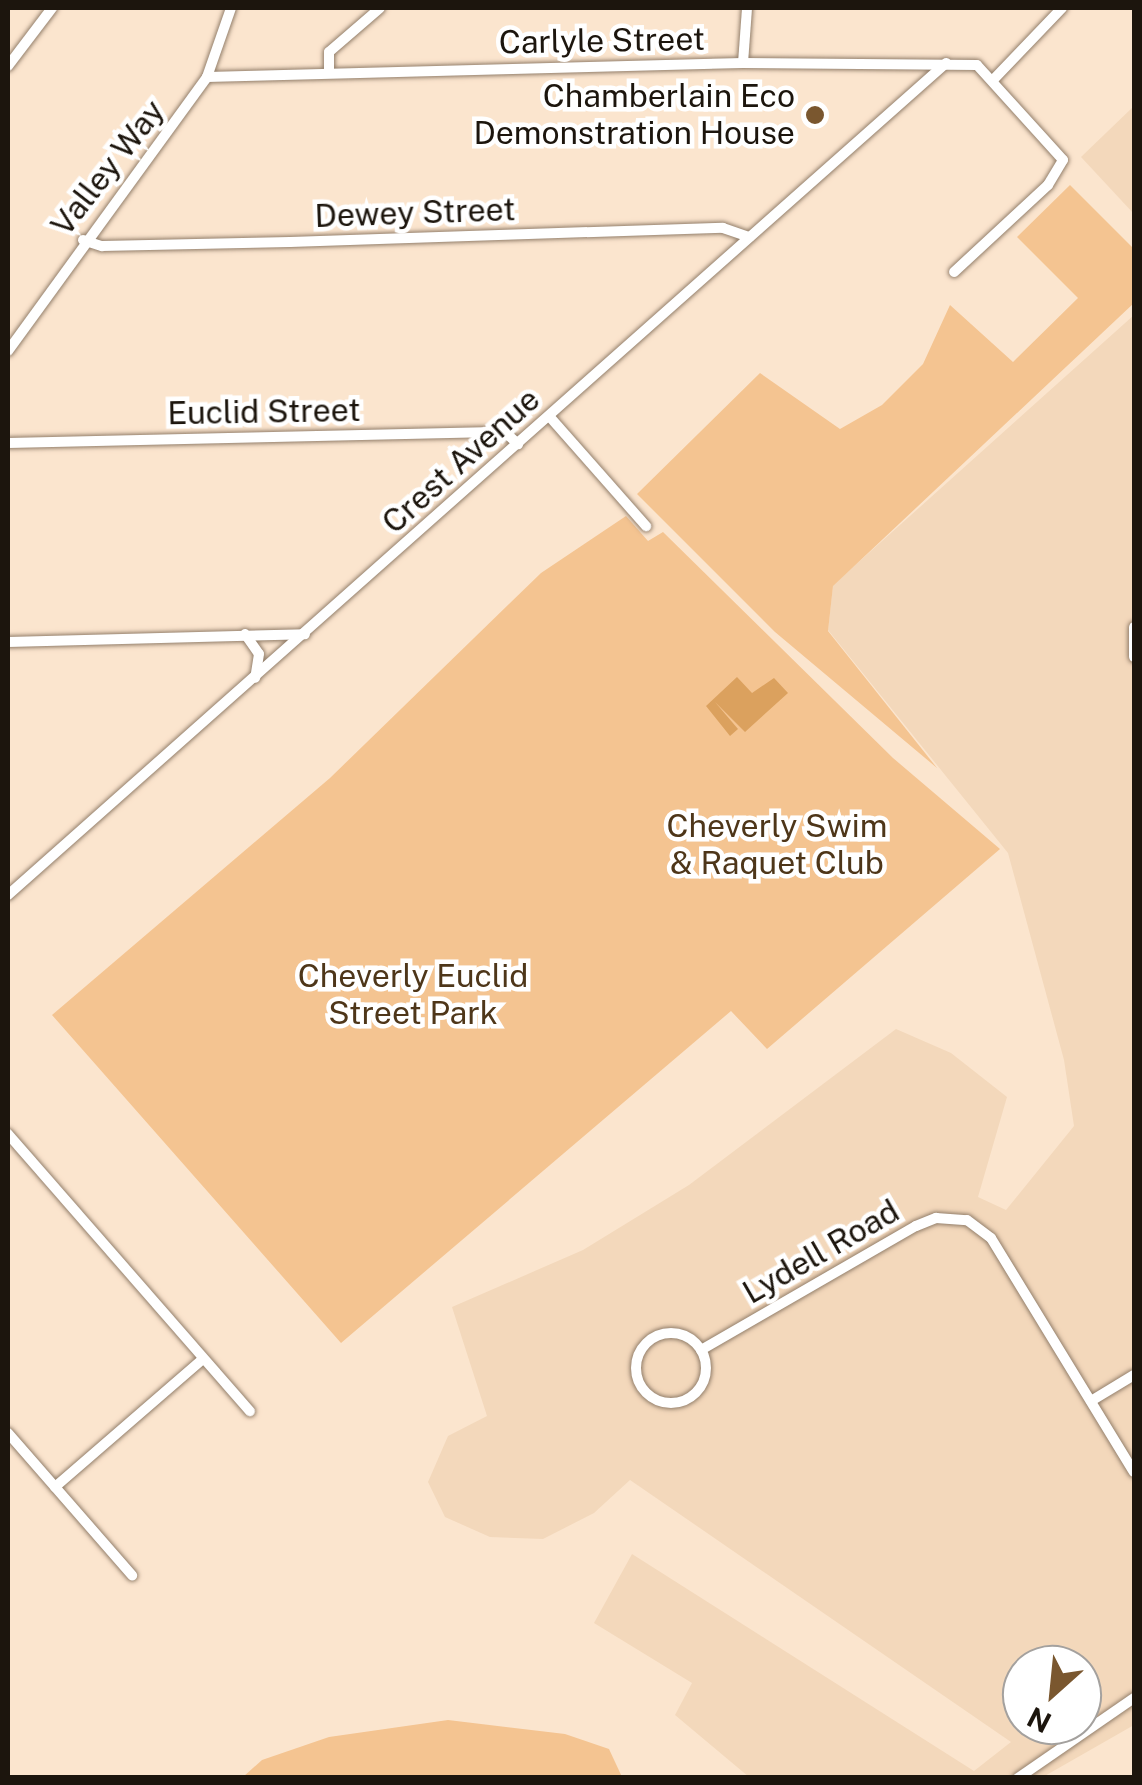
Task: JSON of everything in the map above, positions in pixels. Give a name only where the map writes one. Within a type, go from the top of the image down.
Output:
[{"type":"street","points":[[8,66],[52,8]]},
{"type":"street","name":"Valley Way","points":[[8,350],[83,240],[207,76],[231,8]]},
{"type":"street","points":[[329,73],[329,52],[380,8]]},
{"type":"street","points":[[744,63],[747,8]]},
{"type":"street","points":[[954,272],[1048,185],[1063,160],[993,80],[1062,8]]},
{"type":"street","name":"Carlyle Street","points":[[207,76],[744,63],[946,63],[978,65],[993,80]]},
{"type":"street","name":"Crest Avenue","points":[[8,895],[255,680],[946,63]]},
{"type":"street","name":"Dewey Street","points":[[83,240],[102,246],[724,228],[749,236]]},
{"type":"street","points":[[549,416],[646,526]]},
{"type":"street","name":"Euclid Street","points":[[8,443],[506,432],[518,444]]},
{"type":"street","points":[[1134,627],[1134,657]]},
{"type":"street","points":[[245,634],[259,654],[255,680]]},
{"type":"street","points":[[8,642],[306,634]]},
{"type":"street","points":[[8,1134],[250,1412]]},
{"type":"street","name":"Lydell Road","points":[[702,1350],[916,1226],[952,1218],[991,1238],[1134,1472]]},
{"type":"street","points":[[656,1336],[686,1336],[702,1350],[704,1380],[682,1401],[661,1401],[638,1381],[640,1350],[656,1336]]},
{"type":"street","points":[[54,1487],[203,1359]]},
{"type":"street","points":[[1091,1401],[1134,1375]]},
{"type":"street","points":[[8,1433],[132,1574]]},
{"type":"street","points":[[1018,1778],[1134,1698]]},
{"type":"shaded area","points":[[1134,106],[1134,214],[1081,157]]},
{"type":"shaded area","points":[[1134,315],[1134,1725],[1102,1743],[1102,1645],[1002,1645],[1002,1736],[630,1480],[594,1513],[543,1539],[490,1537],[445,1517],[428,1482],[448,1436],[487,1416],[452,1307],[583,1250],[689,1185],[896,1029],[951,1053],[1007,1097],[978,1197],[1006,1210],[1074,1126],[1064,1060],[1008,853],[828,630],[833,585]]},
{"type":"shaded area","points":[[737,677],[752,693],[774,678],[788,693],[745,732],[715,702],[738,729],[730,736],[706,706]]},
{"type":"shaded area","points":[[632,1554],[974,1771],[1007,1745],[1099,1745],[1043,1777],[749,1777],[675,1715],[692,1683],[594,1623]]},
{"type":"green space","points":[[1070,185],[1134,249],[1134,303],[833,586],[828,631],[937,768],[775,632],[637,494],[760,373],[840,429],[882,405],[923,364],[950,305],[1013,362],[1078,298],[1017,237]]},
{"type":"green space","name":"Cheverly Euclid Street Park","points":[[626,516],[648,541],[663,532],[893,758],[1000,849],[767,1049],[731,1011],[341,1343],[52,1015],[330,778],[541,573]]},
{"type":"green space","points":[[448,1720],[565,1734],[609,1749],[622,1777],[243,1777],[262,1760],[329,1737]]},
{"type":"place","name":"Chamberlain Eco Demonstration House","points":[[815,115]]},
{"type":"park label","name":"Cheverly Swim & Raquet Club","points":[[777,846]]}]
